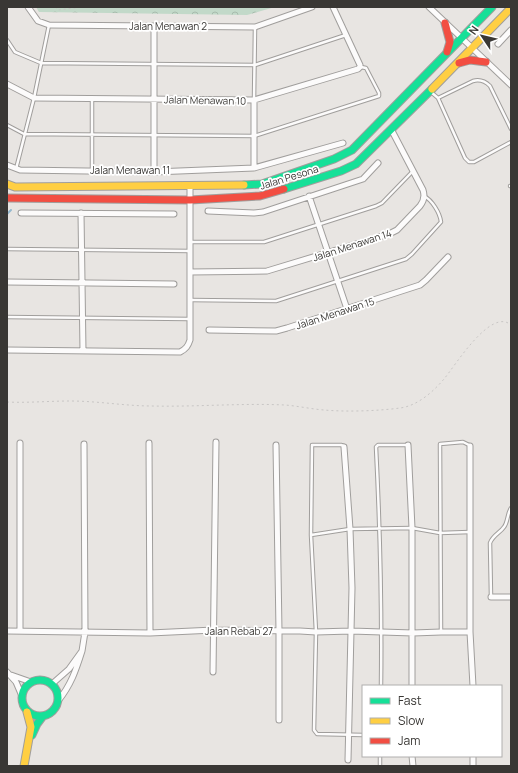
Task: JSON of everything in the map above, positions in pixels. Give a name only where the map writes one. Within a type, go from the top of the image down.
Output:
[{"type":"street","points":[[28,7],[38,20],[49,25]]},
{"type":"street","name":"Jalan Menawan 2","points":[[49,25],[255,27],[312,7]]},
{"type":"street","points":[[334,7],[360,67]]},
{"type":"street","points":[[429,7],[511,85]]},
{"type":"street","name":"Jalan Pesona","points":[[7,184],[14,187],[190,187],[262,184],[342,156],[360,142],[492,7]]},
{"type":"street","name":"Jalan Pesona","points":[[7,198],[190,200],[248,198],[260,196],[341,171],[356,164],[365,156],[473,49],[511,8]]},
{"type":"street","points":[[445,23],[450,42],[447,54]]},
{"type":"street","points":[[154,27],[154,172]]},
{"type":"street","points":[[498,44],[511,30]]},
{"type":"street","points":[[458,63],[470,60],[486,62]]},
{"type":"street","name":"Jalan Menawan 10","points":[[7,84],[34,98],[254,100],[358,69],[360,67]]},
{"type":"street","points":[[254,100],[254,168]]},
{"type":"street","points":[[392,130],[423,190],[424,196]]},
{"type":"street","name":"Jalan Menawan 11","points":[[7,165],[16,169],[154,172],[254,168],[343,143]]},
{"type":"street","points":[[208,211],[259,212],[363,179],[378,162]]},
{"type":"street","points":[[7,350],[180,352],[185,350],[190,340],[190,187]]},
{"type":"street","points":[[309,196],[347,309]]},
{"type":"street","name":"Jalan Menawan 14","points":[[190,272],[263,272],[329,253],[393,232],[420,206],[424,196]]},
{"type":"street","points":[[21,213],[174,214]]},
{"type":"street","points":[[82,213],[83,351]]},
{"type":"street","name":"Jalan Menawan 15","points":[[209,330],[276,331],[420,285],[448,257]]},
{"type":"street","points":[[7,282],[174,284]]},
{"type":"street","points":[[213,672],[216,442]]},
{"type":"street","points":[[20,443],[20,631]]},
{"type":"street","points":[[148,443],[150,633]]},
{"type":"street","points":[[29,745],[37,724],[43,716],[53,711],[58,700],[65,692],[76,673],[82,651],[85,632],[84,444]]},
{"type":"street","points":[[276,444],[279,720]]},
{"type":"street","points":[[408,444],[412,528],[412,685]]},
{"type":"street","points":[[470,446],[470,632],[473,685]]},
{"type":"street","points":[[344,447],[350,528],[352,588],[348,760]]},
{"type":"street","points":[[491,597],[511,597]]},
{"type":"street","name":"Jalan Rebab 27","points":[[7,630],[150,633],[214,630],[316,632],[351,630],[413,633],[470,632]]},
{"type":"street","points":[[52,684],[69,669],[82,651]]},
{"type":"street","points":[[7,672],[18,678],[31,682],[42,680],[52,684],[57,690],[58,700]]},
{"type":"street","points":[[7,672],[16,682],[22,696],[23,704],[27,711],[31,727],[29,745],[24,766]]},
{"type":"street","points":[[22,696],[26,686],[31,682]]},
{"type":"street","points":[[27,711],[33,715],[43,716]]},
{"type":"lane","points":[[16,169],[34,98],[49,25]]},
{"type":"lane","points":[[254,100],[255,27]]},
{"type":"lane","points":[[7,40],[15,52],[41,63],[255,65],[346,35]]},
{"type":"lane","points":[[7,125],[24,134],[254,136],[380,96],[366,68],[360,67]]},
{"type":"lane","points":[[438,98],[473,81],[478,80],[485,82],[490,86],[511,129]]},
{"type":"lane","points":[[430,91],[438,98],[465,158],[469,162],[474,162],[511,142]]},
{"type":"lane","points":[[92,99],[92,170]]},
{"type":"lane","points":[[190,242],[264,242],[379,205],[413,170]]},
{"type":"lane","points":[[190,300],[273,301],[409,257],[441,222],[431,201],[424,196]]},
{"type":"lane","points":[[7,249],[190,251]]},
{"type":"lane","points":[[7,317],[190,319]]},
{"type":"lane","points":[[441,632],[440,444],[463,442],[470,446]]},
{"type":"lane","points":[[381,685],[382,631],[380,528],[376,447],[378,445],[408,444]]},
{"type":"lane","points":[[344,447],[341,445],[312,445],[311,535],[316,632],[314,730],[317,734],[362,735]]},
{"type":"lane","points":[[491,597],[490,542],[505,526],[511,508]]},
{"type":"lane","points":[[311,535],[350,528],[412,528],[440,533],[470,532]]},
{"type":"path","points":[[55,7],[58,10],[82,7]]},
{"type":"path","points":[[7,402],[73,401],[151,406],[286,405],[339,411],[408,407],[424,398],[443,380],[473,342],[486,329],[494,323],[503,321],[511,325]]},
{"type":"green space","points":[[36,7],[275,7],[247,15],[39,12]]},
{"type":"waterway","points":[[7,214],[11,210]]},
{"type":"traffic: fast","points":[[244,185],[262,184],[334,159],[352,150],[492,7]]},
{"type":"traffic: fast","points":[[284,189],[341,171],[356,164],[432,89]]},
{"type":"traffic: fast","points":[[44,680],[53,685],[57,691],[58,698],[57,705],[53,711],[44,716],[36,716],[27,711],[23,705],[22,694],[27,685],[33,681],[44,680]]},
{"type":"traffic: fast","points":[[32,735],[43,716]]},
{"type":"traffic: slow","points":[[432,89],[511,8]]},
{"type":"traffic: slow","points":[[7,184],[15,187],[244,185]]},
{"type":"traffic: slow","points":[[24,766],[31,727],[27,712]]},
{"type":"traffic: jam","points":[[445,23],[450,42],[447,52]]},
{"type":"traffic: jam","points":[[459,63],[470,60],[486,62]]},
{"type":"traffic: jam","points":[[7,198],[190,200],[260,196],[284,189]]}]
